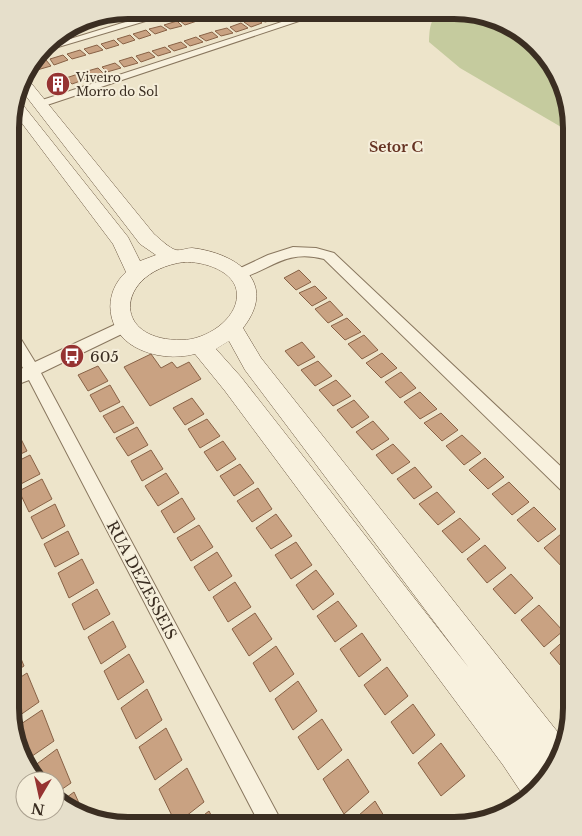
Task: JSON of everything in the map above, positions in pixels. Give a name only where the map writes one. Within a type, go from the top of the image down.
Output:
[{"type":"street","points":[[56,46],[143,19]]},
{"type":"street","points":[[40,104],[300,19]]},
{"type":"street","points":[[27,87],[147,239],[172,256]]},
{"type":"street","points":[[20,111],[120,242],[136,273]]},
{"type":"street","points":[[239,274],[286,252],[312,250],[329,256],[563,480]]},
{"type":"street","points":[[172,256],[211,257],[227,264],[239,274],[246,285],[248,298],[246,311],[233,329],[222,337],[200,346],[177,349],[156,346],[137,338],[125,326],[119,313],[119,300],[124,286],[136,273],[152,262],[172,256]]},
{"type":"street","points":[[19,377],[125,326]]},
{"type":"street","points":[[233,329],[253,364],[553,753]]},
{"type":"street","points":[[200,346],[228,378],[509,745],[534,782]]},
{"type":"street","name":"RUA DEZESSEIS","points":[[19,349],[267,817]]},
{"type":"green space","points":[[434,19],[454,19],[483,22],[515,37],[536,56],[552,79],[561,106],[563,128],[460,68],[429,42],[432,21]]},
{"type":"building","points":[[194,19],[197,21],[185,25],[179,20]]},
{"type":"building","points":[[257,19],[262,23],[251,27],[244,22]]},
{"type":"building","points":[[260,19],[277,19],[265,22]]},
{"type":"building","points":[[177,21],[182,26],[170,29],[164,25]]},
{"type":"building","points":[[241,23],[248,28],[236,32],[230,27]]},
{"type":"building","points":[[161,26],[167,30],[155,34],[149,29]]},
{"type":"building","points":[[227,28],[233,33],[221,36],[215,31]]},
{"type":"building","points":[[146,30],[151,35],[139,39],[133,34]]},
{"type":"building","points":[[212,32],[218,37],[206,41],[199,36]]},
{"type":"building","points":[[130,35],[135,40],[123,44],[117,39]]},
{"type":"building","points":[[196,37],[203,42],[190,46],[184,41]]},
{"type":"building","points":[[114,40],[119,45],[106,49],[101,44]]},
{"type":"building","points":[[181,42],[187,47],[174,51],[168,46]]},
{"type":"building","points":[[97,45],[103,50],[89,54],[84,49]]},
{"type":"building","points":[[165,47],[171,52],[158,56],[152,51]]},
{"type":"building","points":[[80,50],[86,55],[72,59],[67,54]]},
{"type":"building","points":[[149,52],[155,57],[141,62],[136,56]]},
{"type":"building","points":[[63,55],[68,60],[54,65],[50,59]]},
{"type":"building","points":[[132,57],[138,63],[124,67],[119,61]]},
{"type":"building","points":[[46,60],[51,66],[37,70],[36,69],[42,61]]},
{"type":"building","points":[[115,63],[121,68],[107,72],[102,67]]},
{"type":"building","points":[[98,68],[104,74],[90,78],[84,72]]},
{"type":"building","points":[[81,73],[86,79],[72,84],[66,78]]},
{"type":"building","name":"Viveiro Morro do Sol","points":[[63,79],[68,85],[53,90],[48,84]]},
{"type":"building","points":[[299,270],[311,282],[296,290],[284,278]]},
{"type":"building","points":[[315,286],[327,298],[312,306],[299,293]]},
{"type":"building","points":[[330,301],[343,315],[328,323],[315,309]]},
{"type":"building","points":[[347,318],[361,332],[345,340],[331,326]]},
{"type":"building","points":[[364,335],[378,350],[362,359],[348,344]]},
{"type":"building","points":[[302,342],[315,357],[298,366],[285,351]]},
{"type":"building","points":[[382,353],[397,368],[381,378],[366,363]]},
{"type":"building","points":[[151,354],[161,368],[172,362],[177,368],[189,362],[201,379],[150,406],[124,367]]},
{"type":"building","points":[[318,361],[332,376],[315,386],[301,370]]},
{"type":"building","points":[[98,366],[108,381],[88,391],[78,375]]},
{"type":"building","points":[[401,372],[416,388],[400,398],[385,382]]},
{"type":"building","points":[[336,380],[351,396],[333,406],[319,390]]},
{"type":"building","points":[[110,385],[120,402],[100,412],[90,395]]},
{"type":"building","points":[[420,392],[437,409],[420,419],[404,402]]},
{"type":"building","points":[[192,398],[204,414],[185,425],[173,408]]},
{"type":"building","points":[[354,400],[369,417],[352,428],[337,410]]},
{"type":"building","points":[[123,406],[134,423],[114,433],[103,416]]},
{"type":"building","points":[[441,413],[458,430],[442,441],[424,423]]},
{"type":"building","points":[[207,419],[220,436],[200,448],[188,429]]},
{"type":"building","points":[[373,421],[389,439],[372,450],[356,432]]},
{"type":"building","points":[[137,427],[148,445],[128,456],[116,438]]},
{"type":"building","points":[[19,435],[27,451],[19,455]]},
{"type":"building","points":[[462,435],[481,453],[464,465],[446,446]]},
{"type":"building","points":[[223,441],[236,459],[217,471],[204,452]]},
{"type":"building","points":[[393,444],[410,462],[392,474],[376,455]]},
{"type":"building","points":[[151,450],[163,469],[142,481],[131,461]]},
{"type":"building","points":[[30,455],[40,474],[19,485],[19,460]]},
{"type":"building","points":[[485,458],[504,477],[488,489],[469,470]]},
{"type":"building","points":[[240,464],[254,483],[234,496],[220,476]]},
{"type":"building","points":[[415,467],[432,487],[414,499],[397,479]]},
{"type":"building","points":[[166,473],[179,493],[158,506],[145,486]]},
{"type":"building","points":[[42,479],[52,499],[29,512],[19,491]]},
{"type":"building","points":[[509,482],[529,502],[512,515],[492,494]]},
{"type":"building","points":[[258,488],[272,509],[252,522],[237,501]]},
{"type":"building","points":[[437,492],[455,512],[438,525],[419,504]]},
{"type":"building","points":[[182,498],[195,519],[174,533],[161,511]]},
{"type":"building","points":[[55,504],[65,526],[42,539],[31,517]]},
{"type":"building","points":[[534,507],[556,529],[538,542],[517,520]]},
{"type":"building","points":[[276,514],[292,536],[271,549],[256,528]]},
{"type":"building","points":[[460,518],[480,539],[462,553],[442,531]]},
{"type":"building","points":[[199,525],[213,547],[191,561],[177,538]]},
{"type":"building","points":[[68,531],[79,554],[55,567],[44,544]]},
{"type":"building","points":[[561,534],[563,536],[563,568],[544,548]]},
{"type":"building","points":[[296,542],[312,565],[291,579],[275,555]]},
{"type":"building","points":[[485,545],[506,568],[487,583],[467,559]]},
{"type":"building","points":[[217,552],[232,576],[209,591],[194,567]]},
{"type":"building","points":[[82,559],[94,583],[69,598],[58,573]]},
{"type":"building","points":[[316,570],[334,594],[313,610],[296,585]]},
{"type":"building","points":[[511,574],[533,598],[515,614],[493,589]]},
{"type":"building","points":[[235,582],[251,607],[228,622],[213,597]]},
{"type":"building","points":[[97,589],[110,614],[84,630],[72,604]]},
{"type":"building","points":[[338,601],[357,626],[335,642],[317,616]]},
{"type":"building","points":[[539,605],[563,631],[544,647],[521,620]]},
{"type":"building","points":[[255,613],[272,639],[249,656],[232,629]]},
{"type":"building","points":[[113,621],[126,647],[101,664],[88,637]]},
{"type":"building","points":[[362,633],[381,660],[359,677],[340,649]]},
{"type":"building","points":[[563,641],[563,668],[550,653]]},
{"type":"building","points":[[276,646],[294,674],[270,692],[253,663]]},
{"type":"building","points":[[19,654],[24,666],[19,669]]},
{"type":"building","points":[[129,654],[144,682],[118,700],[104,671]]},
{"type":"building","points":[[387,667],[408,696],[385,715],[364,685]]},
{"type":"building","points":[[27,673],[39,702],[20,716],[19,708],[19,678]]},
{"type":"building","points":[[298,681],[317,711],[293,730],[275,699]]},
{"type":"building","points":[[147,689],[162,720],[136,739],[121,708]]},
{"type":"building","points":[[413,704],[435,735],[413,754],[391,722]]},
{"type":"building","points":[[42,710],[54,741],[30,757],[22,737],[20,725]]},
{"type":"building","points":[[322,719],[342,750],[318,770],[298,737]]},
{"type":"building","points":[[166,728],[182,760],[155,780],[139,747]]},
{"type":"building","points":[[441,743],[465,776],[441,796],[418,763]]},
{"type":"building","points":[[57,749],[71,783],[65,787],[65,771],[39,771],[35,765]]},
{"type":"building","points":[[348,759],[369,792],[344,814],[323,779]]},
{"type":"building","points":[[187,768],[204,802],[185,817],[173,817],[159,789]]},
{"type":"building","points":[[74,792],[81,807],[79,806],[66,798]]},
{"type":"building","points":[[375,801],[385,817],[357,817]]},
{"type":"building","points":[[209,811],[212,817],[201,817]]},
{"type":"place","name":"Viveiro Morro do Sol","points":[[58,84]]},
{"type":"place","name":"605","points":[[72,356]]},
{"type":"district","name":"Setor C","points":[[396,147]]}]
